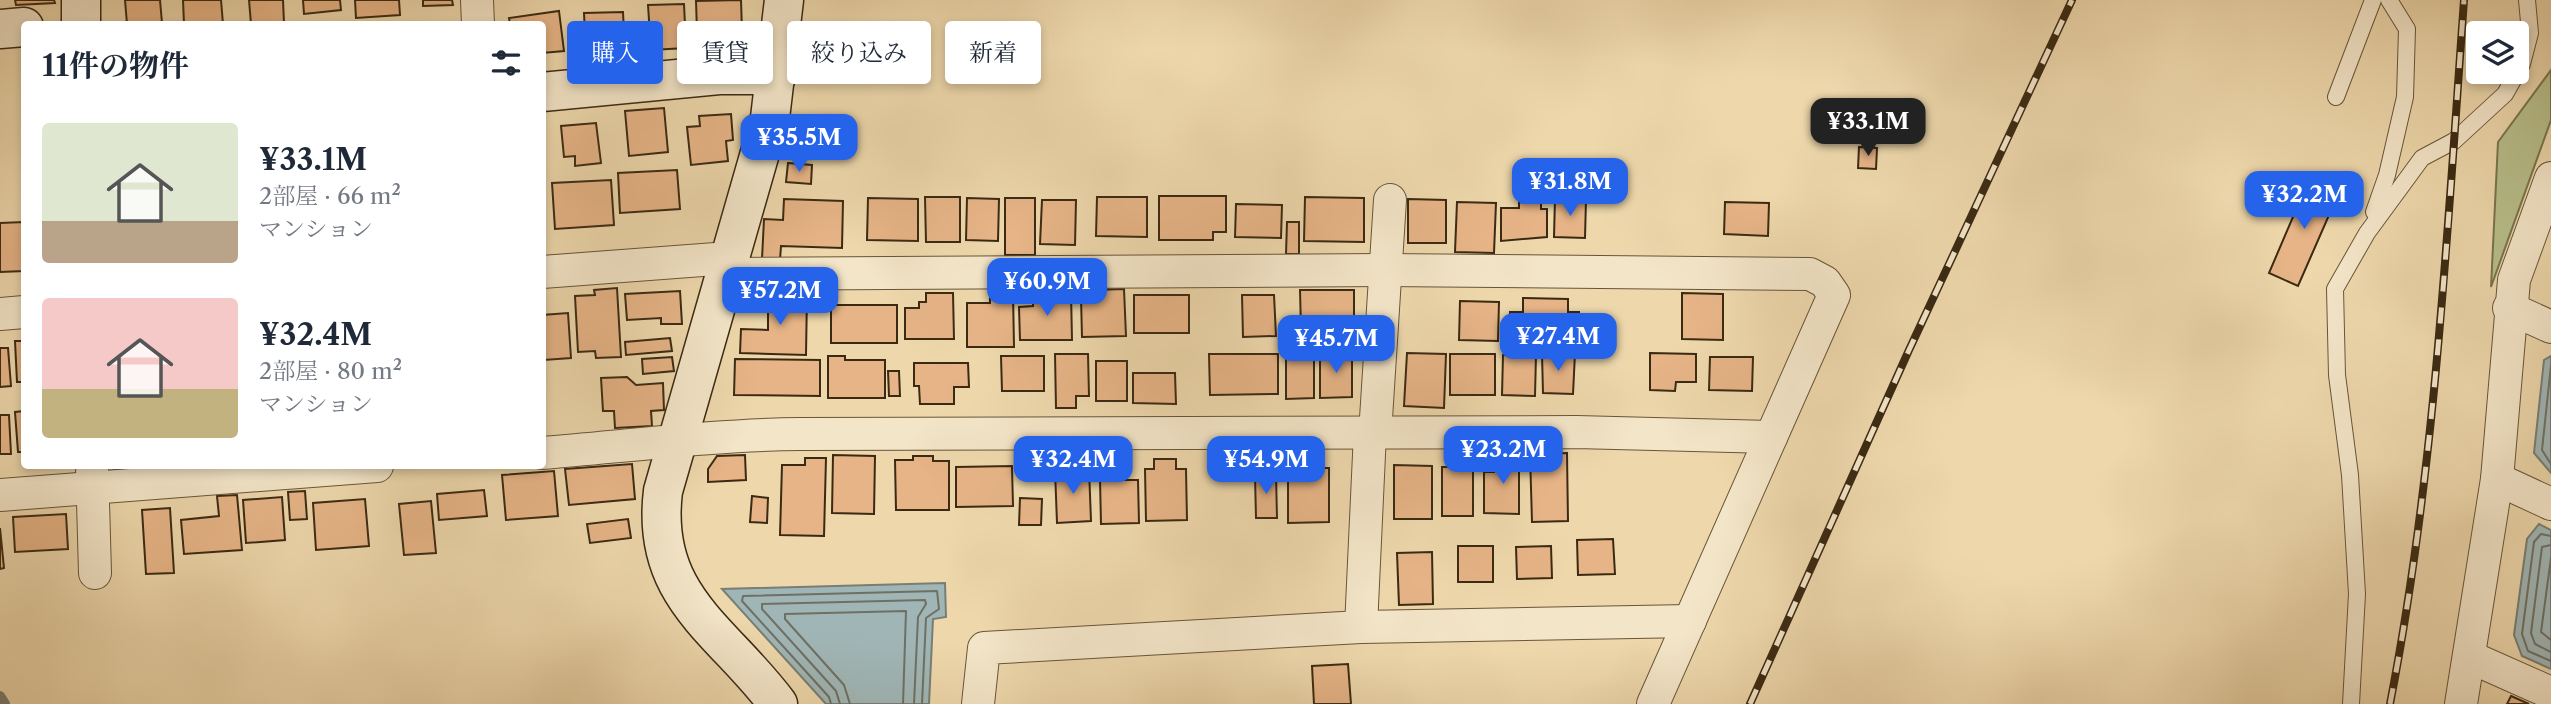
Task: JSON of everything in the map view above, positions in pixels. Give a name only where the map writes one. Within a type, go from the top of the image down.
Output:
[{"type":"street","points":[[477,0],[478,21]]},
{"type":"street","points":[[778,704],[691,605],[668,564],[661,542],[659,520],[663,491],[757,170],[777,75],[784,0]]},
{"type":"street","points":[[0,29],[21,27]]},
{"type":"street","points":[[546,92],[719,75],[777,75]]},
{"type":"street","points":[[2461,704],[2497,479],[2509,308],[2514,280],[2551,178]]},
{"type":"street","points":[[1361,627],[1390,200]]},
{"type":"street","points":[[546,272],[727,266],[1810,274],[1825,282],[1834,295],[1653,704]]},
{"type":"street","points":[[2509,308],[2551,327]]},
{"type":"street","points":[[0,314],[21,312]]},
{"type":"street","points":[[546,453],[677,443],[727,435],[800,434],[1576,432],[1771,437]]},
{"type":"street","points":[[0,495],[92,476],[292,469]]},
{"type":"street","points":[[92,476],[95,573]]},
{"type":"street","points":[[2497,479],[2551,504]]},
{"type":"street","points":[[978,704],[984,648],[1361,627],[1690,621]]},
{"type":"street","points":[[2470,657],[2551,693]]},
{"type":"lane","points":[[2336,97],[2374,0]]},
{"type":"lane","points":[[2367,233],[2387,175],[2405,97],[2407,29],[2389,0]]},
{"type":"lane","points":[[2351,704],[2357,594],[2350,475],[2337,375],[2335,289],[2367,233],[2422,158],[2454,141],[2505,94],[2522,64],[2530,33],[2526,0]]},
{"type":"green space","points":[[2551,70],[2551,120],[2491,287],[2498,142]]},
{"type":"water","points":[[2551,356],[2551,473],[2534,453],[2544,360]]},
{"type":"water","points":[[2539,524],[2551,530],[2551,669],[2522,656],[2514,635],[2527,539]]},
{"type":"water","points":[[945,583],[946,617],[933,619],[929,704],[826,704],[722,589]]},
{"type":"building","points":[[15,0],[54,0],[55,3],[16,5]]},
{"type":"building","points":[[125,0],[160,0],[162,21],[127,21]]},
{"type":"building","points":[[183,0],[221,0],[223,21],[184,21]]},
{"type":"building","points":[[249,0],[283,0],[284,21],[251,21]]},
{"type":"building","points":[[303,0],[340,0],[341,10],[304,14]]},
{"type":"building","points":[[355,0],[399,0],[400,15],[356,18]]},
{"type":"building","points":[[423,0],[452,0],[453,5],[423,6]]},
{"type":"building","points":[[741,0],[742,21],[697,21],[696,1]]},
{"type":"building","points":[[684,4],[685,21],[677,21],[677,49],[663,49],[663,21],[649,21],[648,5]]},
{"type":"building","points":[[559,11],[564,51],[546,53],[546,21],[510,21],[509,18]]},
{"type":"building","points":[[623,12],[623,21],[584,21],[584,13]]},
{"type":"building","points":[[664,108],[668,152],[629,156],[625,111]]},
{"type":"building","points":[[731,114],[733,140],[726,141],[728,161],[691,165],[687,127],[700,126],[699,116]]},
{"type":"building","points":[[596,123],[601,163],[575,166],[575,156],[564,157],[561,126]]},
{"type":"building","points":[[1859,147],[1877,148],[1876,169],[1858,168]]},
{"type":"building","points":[[788,163],[812,165],[811,184],[786,182]]},
{"type":"building","points":[[677,170],[680,209],[620,213],[618,173]]},
{"type":"building","points":[[2310,177],[2340,190],[2298,286],[2269,273]]},
{"type":"building","points":[[611,180],[614,225],[555,229],[552,183]]},
{"type":"building","points":[[1159,196],[1226,196],[1226,232],[1213,232],[1213,240],[1159,240]]},
{"type":"building","points":[[925,197],[960,197],[960,242],[926,242]]},
{"type":"building","points":[[1097,197],[1147,197],[1147,237],[1096,236]]},
{"type":"building","points":[[1305,197],[1364,198],[1364,242],[1304,241]]},
{"type":"building","points":[[868,198],[918,199],[918,241],[867,240]]},
{"type":"building","points":[[967,198],[999,199],[998,241],[966,240]]},
{"type":"building","points":[[1005,198],[1035,198],[1035,255],[1005,255]]},
{"type":"building","points":[[1555,198],[1586,199],[1585,238],[1554,237]]},
{"type":"building","points":[[784,199],[843,201],[842,248],[781,246],[780,260],[762,259],[764,219],[783,220]]},
{"type":"building","points":[[1408,199],[1446,200],[1446,243],[1408,243]]},
{"type":"building","points":[[1042,200],[1076,200],[1075,245],[1040,244]]},
{"type":"building","points":[[1457,202],[1496,203],[1494,253],[1455,252]]},
{"type":"building","points":[[1519,202],[1541,203],[1541,209],[1547,209],[1547,237],[1501,241],[1501,208],[1519,208]]},
{"type":"building","points":[[1725,202],[1769,203],[1768,236],[1724,234]]},
{"type":"building","points":[[1236,204],[1282,205],[1281,238],[1235,237]]},
{"type":"building","points":[[21,222],[21,271],[0,272],[0,223]]},
{"type":"building","points":[[1287,222],[1299,222],[1299,254],[1286,254]]},
{"type":"building","points":[[617,288],[621,357],[596,358],[595,351],[578,352],[575,296],[595,295],[594,290]]},
{"type":"building","points":[[1124,289],[1126,336],[1082,337],[1081,297],[1096,296],[1095,290]]},
{"type":"building","points":[[1300,290],[1354,290],[1354,329],[1301,329]]},
{"type":"building","points":[[680,291],[682,324],[661,324],[661,318],[627,320],[625,294]]},
{"type":"building","points":[[768,292],[807,294],[806,355],[740,353],[741,329],[768,330]]},
{"type":"building","points":[[1071,292],[1072,340],[1020,340],[1019,307],[1033,306],[1033,302],[1040,302],[1040,293]]},
{"type":"building","points":[[926,293],[953,293],[954,339],[905,339],[905,308],[919,308],[919,302],[926,302]]},
{"type":"building","points":[[990,293],[1013,293],[1014,347],[967,347],[967,303],[990,303]]},
{"type":"building","points":[[1682,293],[1723,294],[1723,340],[1682,339]]},
{"type":"building","points":[[1134,295],[1189,295],[1189,333],[1134,333]]},
{"type":"building","points":[[1242,295],[1274,295],[1276,336],[1243,337]]},
{"type":"building","points":[[1523,298],[1568,299],[1568,312],[1579,312],[1580,345],[1510,344],[1510,312],[1523,312]]},
{"type":"building","points":[[1460,301],[1499,302],[1498,341],[1459,340]]},
{"type":"building","points":[[831,305],[897,305],[897,343],[831,343]]},
{"type":"building","points":[[568,313],[571,358],[546,360],[546,315]]},
{"type":"building","points":[[670,338],[672,351],[626,355],[625,342]]},
{"type":"building","points":[[15,341],[21,341],[21,382],[17,382]]},
{"type":"building","points":[[0,348],[8,348],[11,386],[0,387]]},
{"type":"building","points":[[1352,353],[1352,397],[1320,398],[1320,354]]},
{"type":"building","points":[[1407,353],[1446,354],[1444,408],[1404,406]]},
{"type":"building","points":[[1575,353],[1573,394],[1543,393],[1542,354]]},
{"type":"building","points":[[1650,353],[1696,354],[1696,382],[1676,382],[1675,391],[1650,390]]},
{"type":"building","points":[[1055,354],[1088,354],[1089,396],[1076,396],[1076,408],[1056,408]]},
{"type":"building","points":[[1209,354],[1278,354],[1278,394],[1210,395]]},
{"type":"building","points":[[1450,354],[1495,354],[1495,395],[1450,395]]},
{"type":"building","points":[[1503,355],[1536,355],[1535,396],[1502,395]]},
{"type":"building","points":[[828,356],[845,356],[845,360],[885,360],[885,398],[828,398]]},
{"type":"building","points":[[1001,356],[1044,356],[1044,391],[1002,391]]},
{"type":"building","points":[[1286,356],[1314,356],[1314,398],[1286,399]]},
{"type":"building","points":[[672,357],[674,371],[643,374],[642,359]]},
{"type":"building","points":[[1710,357],[1753,357],[1752,391],[1709,390]]},
{"type":"building","points":[[735,359],[820,360],[820,396],[734,395]]},
{"type":"building","points":[[1096,361],[1127,361],[1127,401],[1096,401]]},
{"type":"building","points":[[914,363],[968,363],[969,387],[954,387],[954,404],[920,404],[919,386],[914,386]]},
{"type":"building","points":[[888,371],[899,371],[900,396],[889,396]]},
{"type":"building","points":[[1133,373],[1175,373],[1176,404],[1133,403]]},
{"type":"building","points":[[627,377],[636,385],[663,383],[664,410],[651,411],[652,426],[615,428],[614,411],[603,411],[601,378]]},
{"type":"building","points":[[21,411],[21,452],[18,452],[15,412]]},
{"type":"building","points":[[0,415],[9,415],[11,454],[0,454]]},
{"type":"building","points":[[1567,453],[1568,521],[1532,522],[1530,454]]},
{"type":"building","points":[[1494,454],[1519,454],[1519,514],[1484,513],[1484,472],[1494,472]]},
{"type":"building","points":[[745,455],[746,480],[708,482],[708,469],[717,456]]},
{"type":"building","points":[[833,455],[875,456],[874,514],[832,513]]},
{"type":"building","points":[[913,456],[933,456],[933,461],[949,461],[949,510],[896,510],[895,460],[913,460]]},
{"type":"building","points":[[805,458],[826,458],[824,536],[780,535],[782,465],[805,465]]},
{"type":"building","points":[[1154,459],[1176,459],[1176,469],[1186,469],[1187,520],[1146,521],[1145,469],[1154,469]]},
{"type":"building","points":[[632,464],[635,499],[569,505],[565,469]]},
{"type":"building","points":[[1394,465],[1432,466],[1432,519],[1394,519]]},
{"type":"building","points":[[1012,466],[1013,506],[956,507],[956,467]]},
{"type":"building","points":[[1442,467],[1473,467],[1473,516],[1442,516]]},
{"type":"building","points":[[1288,468],[1329,468],[1329,522],[1288,523]]},
{"type":"building","points":[[1089,469],[1091,521],[1057,523],[1055,470]]},
{"type":"building","points":[[554,471],[558,516],[506,520],[502,475]]},
{"type":"building","points":[[1255,475],[1276,475],[1277,518],[1256,518]]},
{"type":"building","points":[[1100,480],[1138,480],[1139,523],[1101,524]]},
{"type":"building","points":[[484,490],[487,516],[439,520],[437,494]]},
{"type":"building","points":[[305,491],[307,519],[290,520],[288,492]]},
{"type":"building","points":[[237,495],[242,550],[184,554],[181,520],[219,516],[217,496]]},
{"type":"building","points":[[752,496],[768,498],[767,523],[750,522]]},
{"type":"building","points":[[282,497],[285,540],[246,543],[243,500]]},
{"type":"building","points":[[1020,498],[1042,499],[1041,525],[1019,525]]},
{"type":"building","points":[[365,499],[369,546],[316,550],[313,503]]},
{"type":"building","points":[[431,501],[436,553],[404,555],[399,504]]},
{"type":"building","points":[[170,508],[174,573],[146,574],[142,510]]},
{"type":"building","points":[[66,514],[68,549],[15,552],[13,517]]},
{"type":"building","points":[[628,519],[631,538],[590,543],[587,524]]},
{"type":"building","points":[[0,528],[4,568],[0,569]]},
{"type":"building","points":[[1613,539],[1615,574],[1578,575],[1577,540]]},
{"type":"building","points":[[1458,546],[1493,546],[1493,582],[1458,582]]},
{"type":"building","points":[[1551,546],[1552,578],[1517,579],[1516,547]]},
{"type":"building","points":[[1432,552],[1433,604],[1399,605],[1397,553]]},
{"type":"building","points":[[1348,664],[1351,704],[1314,704],[1312,666]]},
{"type":"building","points":[[2511,696],[2529,704],[2507,704]]},
{"type":"waterway","points":[[0,696],[5,704]]},
{"type":"railway","points":[[1750,704],[1909,350],[2072,0]]},
{"type":"railway","points":[[2390,704],[2429,441],[2464,0]]}]
